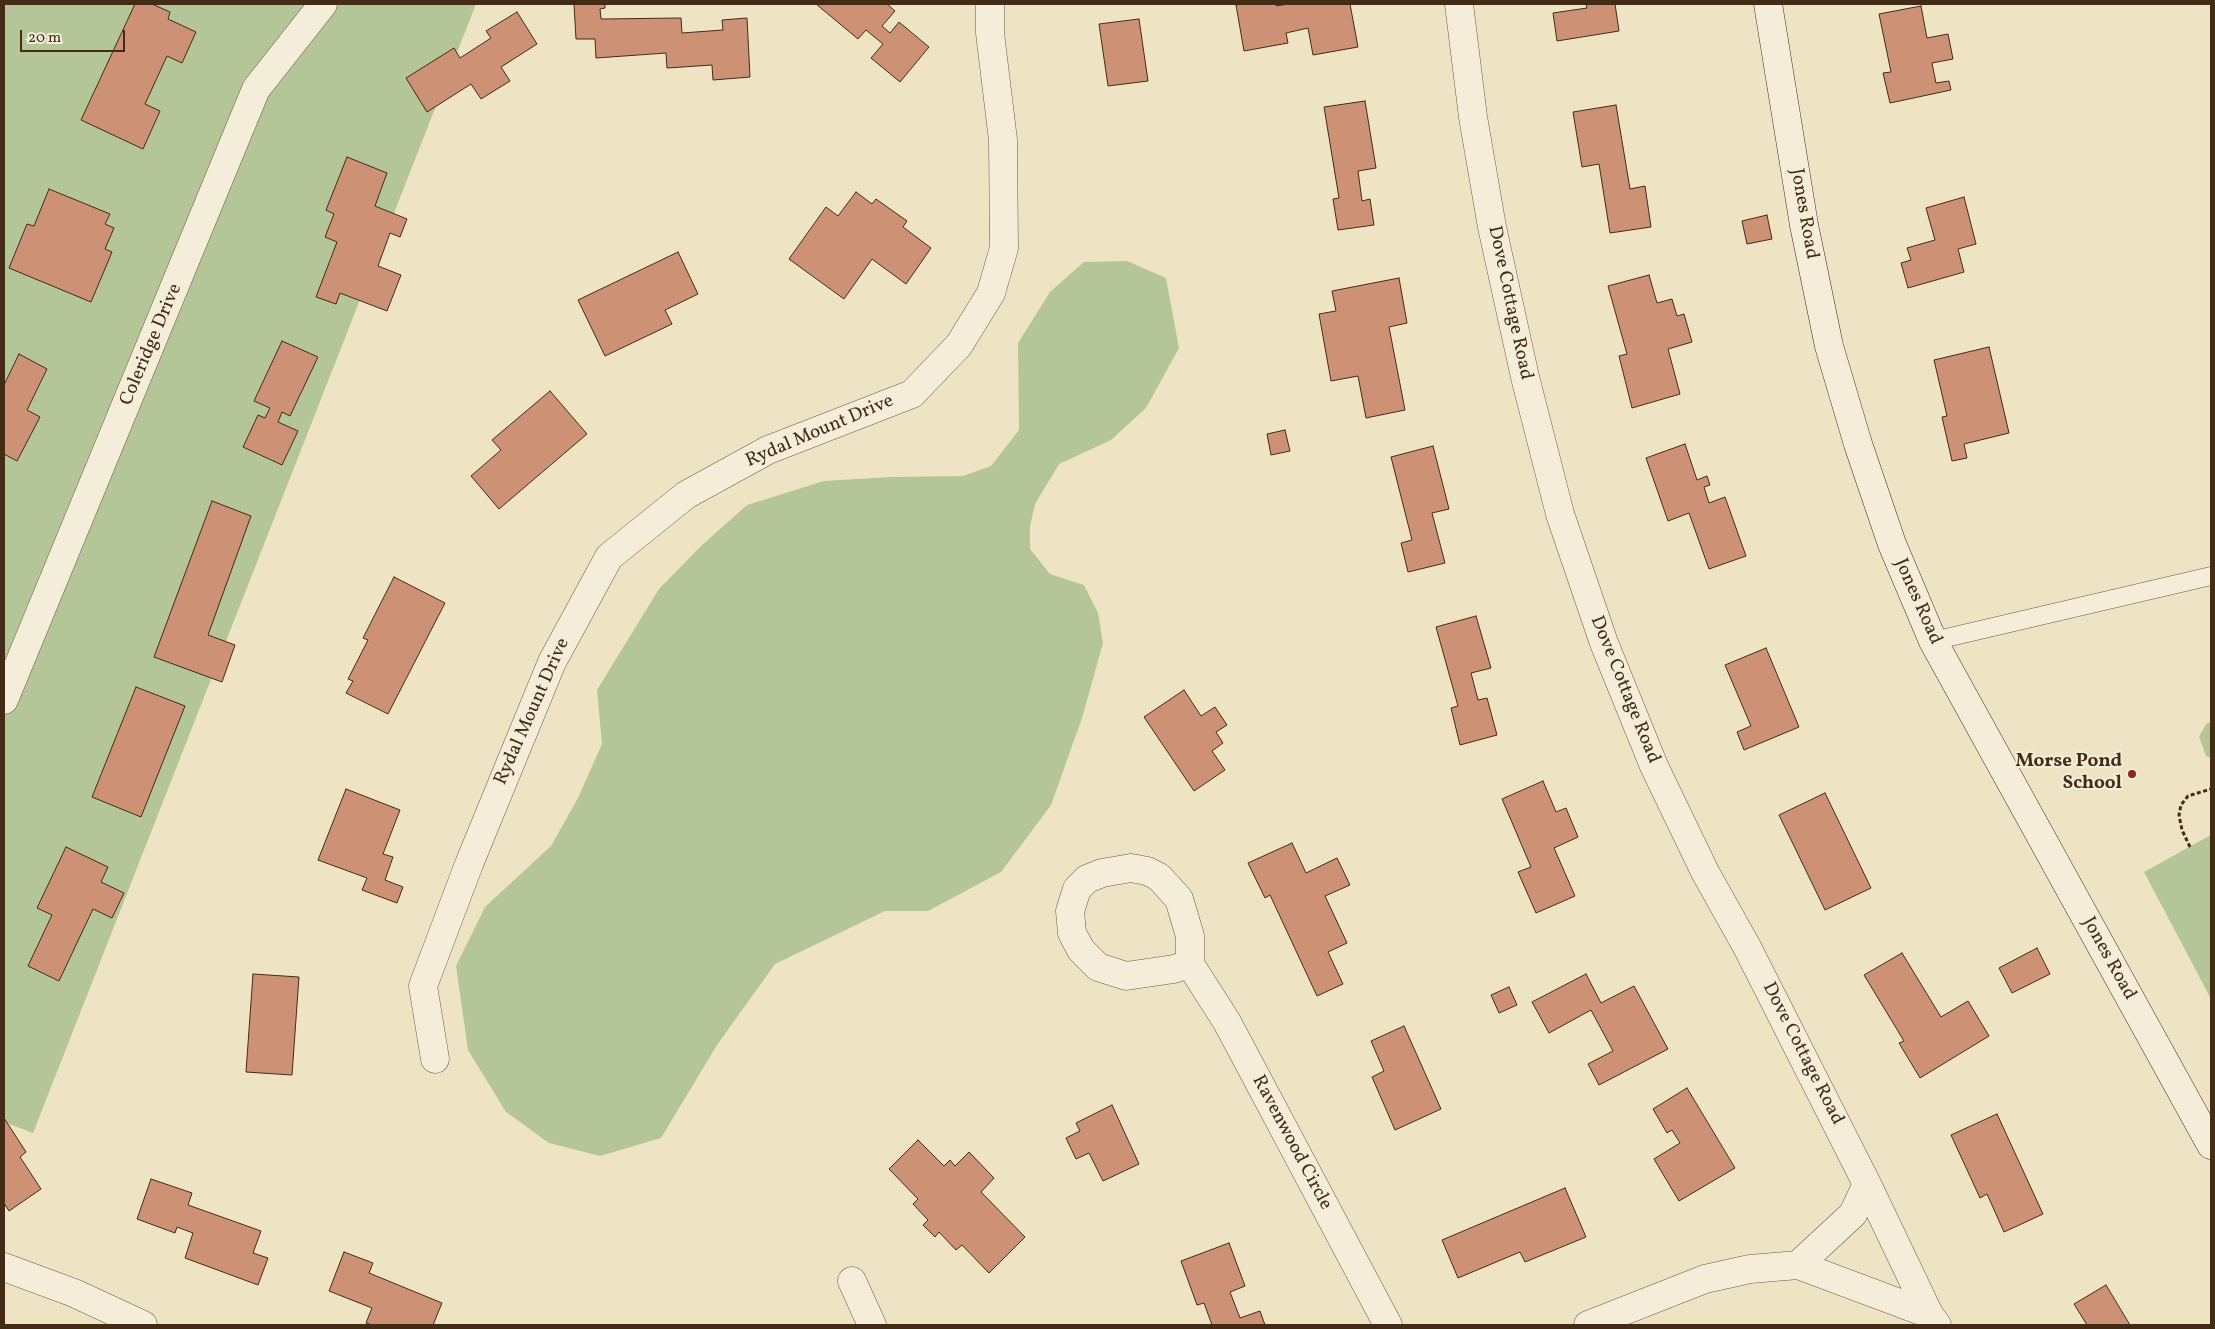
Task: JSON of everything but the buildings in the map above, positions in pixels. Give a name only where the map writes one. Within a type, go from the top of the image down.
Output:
[{"type":"street","name":"Coleridge Drive","points":[[4,700],[256,89],[323,4]]},
{"type":"street","name":"Rydal Mount Drive","points":[[435,1059],[423,986],[469,864],[552,662],[609,557],[686,495],[768,450],[912,394],[960,345],[990,293],[1004,248],[1003,140],[990,33],[990,4]]},
{"type":"street","name":"Dove Cottage Road","points":[[1459,4],[1473,117],[1488,209],[1524,377],[1560,514],[1604,643],[1654,766],[1705,872],[1747,947],[1868,1184],[1933,1320]]},
{"type":"street","name":"Jones Road","points":[[1768,4],[1804,225],[1829,346],[1858,444],[1889,535],[1933,641],[2211,1146]]},
{"type":"street","points":[[1131,868],[1147,871],[1159,877],[1179,899],[1190,936],[1190,964],[1126,976],[1098,967],[1081,950],[1072,933],[1070,911],[1077,889],[1088,879],[1116,870],[1131,868]]},
{"type":"street","name":"Ravenwood Circle","points":[[1190,964],[1227,1022],[1388,1325]]},
{"type":"street","points":[[1798,1265],[1853,1214],[1868,1184]]},
{"type":"street","points":[[1588,1325],[1704,1280],[1750,1269],[1798,1265],[1933,1320]]},
{"type":"street","points":[[4,1267],[74,1292],[143,1325]]},
{"type":"street","points":[[852,1280],[872,1325]]},
{"type":"lane","points":[[1933,641],[2211,576]]},
{"type":"path","points":[[2190,847],[2182,830],[2179,815],[2181,805],[2188,796],[2211,789]]},
{"type":"green space","points":[[4,4],[476,4],[33,1133],[4,1122]]},
{"type":"green space","points":[[1127,261],[1166,278],[1179,348],[1146,408],[1111,440],[1059,464],[1035,504],[1030,526],[1030,549],[1050,574],[1084,585],[1098,613],[1103,643],[1082,718],[1051,805],[1001,872],[928,911],[885,911],[775,964],[717,1045],[661,1138],[600,1156],[549,1143],[506,1112],[468,1050],[456,966],[485,907],[551,846],[578,798],[602,744],[597,690],[659,589],[701,546],[747,505],[824,481],[891,477],[963,476],[991,466],[1019,430],[1018,343],[1050,292],[1084,262]]},
{"type":"green space","points":[[2211,722],[2211,758],[2206,756],[2199,737],[2206,724]]},
{"type":"green space","points":[[2211,835],[2211,999],[2144,872]]},
{"type":"place","name":"Morse Pond School","points":[[2132,774]]}]
